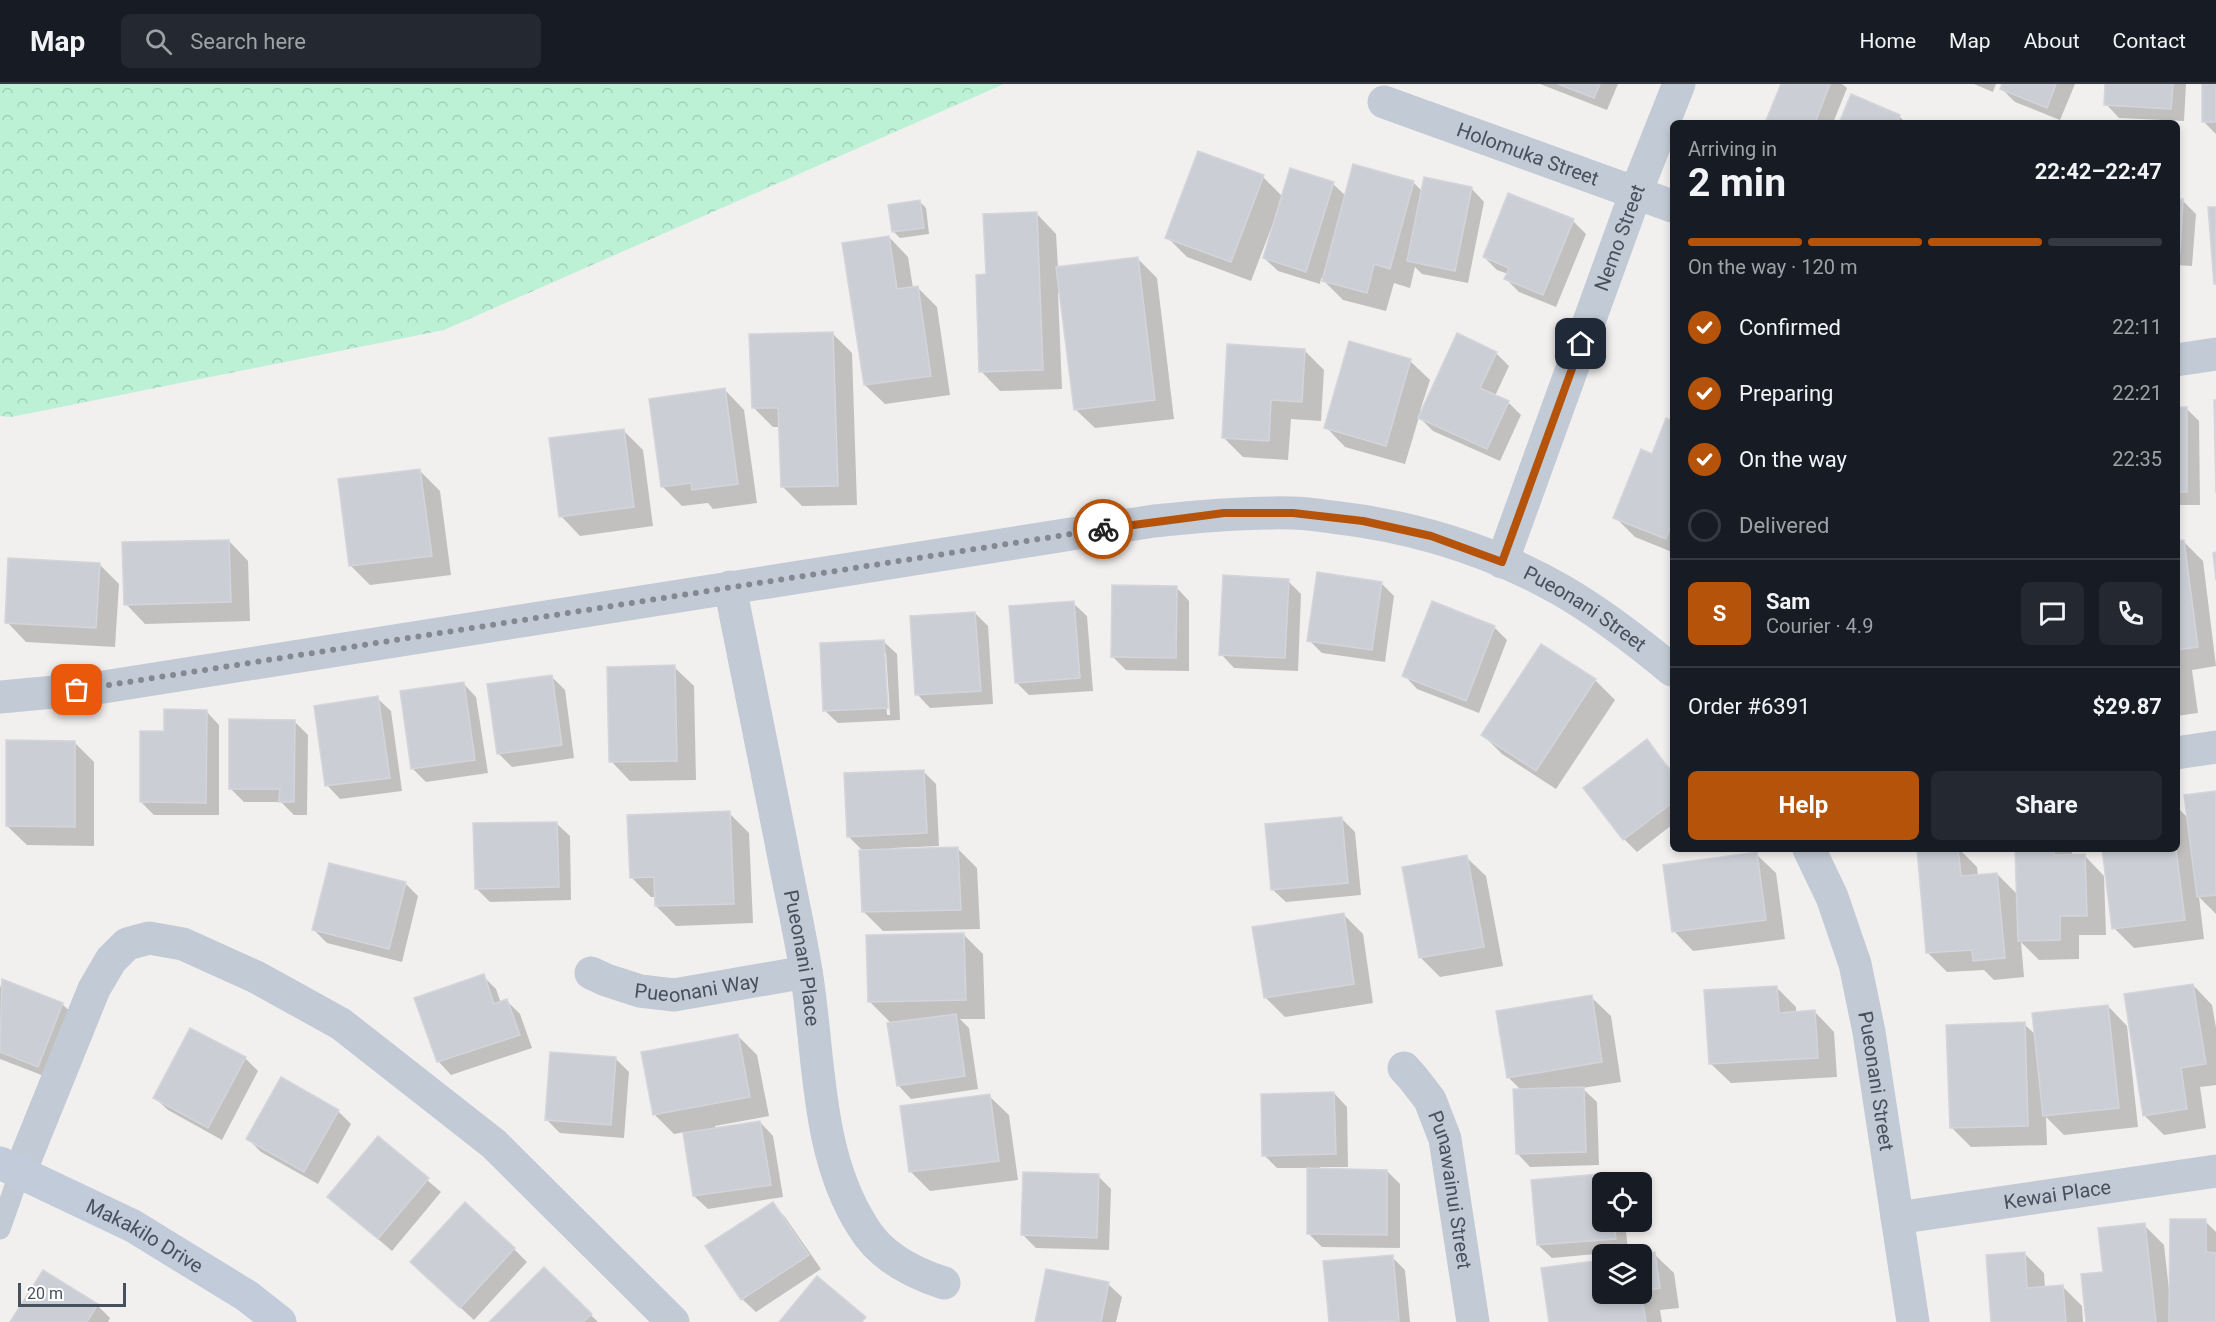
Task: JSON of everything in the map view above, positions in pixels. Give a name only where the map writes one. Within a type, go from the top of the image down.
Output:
[{"type":"street","name":"Nemo Street","points":[[1502,562],[1636,192],[1679,84]]},
{"type":"street","name":"Holomuka Street","points":[[1384,102],[1670,205]]},
{"type":"street","points":[[2180,359],[2216,354]]},
{"type":"street","name":"Pueonani Street","points":[[0,697],[97,688],[1154,521],[1224,513],[1293,513],[1363,521],[1431,536],[1502,562],[1560,590],[1619,627],[1670,668]]},
{"type":"street","name":"Pueonani Place","points":[[730,587],[806,972],[827,1130],[835,1164],[847,1197],[863,1228],[885,1252],[912,1271],[944,1283]]},
{"type":"street","points":[[2180,752],[2216,747]]},
{"type":"street","name":"Pueonani Street","points":[[1814,852],[1833,897],[1855,964],[1869,1032],[1913,1322]]},
{"type":"street","points":[[10,1168],[94,989],[111,960],[127,944],[149,938],[183,944],[256,977],[341,1024],[494,1144],[673,1322]]},
{"type":"street","name":"Pueonani Way","points":[[591,973],[615,984],[640,991],[674,995],[806,972]]},
{"type":"street","name":"Punawainui Street","points":[[1404,1068],[1430,1100],[1445,1139],[1473,1322]]},
{"type":"street","name":"Makakilo Drive","points":[[10,1168],[133,1226],[246,1296],[280,1322]]},
{"type":"street","name":"Kewai Place","points":[[1897,1218],[2216,1171]]},
{"type":"lane","points":[[0,1229],[10,1168]]},
{"type":"green space","points":[[0,84],[1004,84],[444,330],[11,417],[0,416]]},
{"type":"building","points":[[1558,84],[1600,84],[1594,98]]},
{"type":"building","points":[[1781,84],[1830,84],[1816,120],[1766,120]]},
{"type":"building","points":[[2002,84],[2056,84],[2047,108],[2000,89]]},
{"type":"building","points":[[2105,84],[2173,84],[2171,109],[2104,105]]},
{"type":"building","points":[[2202,84],[2216,84],[2216,122],[2202,122]]},
{"type":"building","points":[[1851,94],[1900,115],[1898,120],[1840,120]]},
{"type":"building","points":[[1198,151],[1264,175],[1231,262],[1165,238]]},
{"type":"building","points":[[1353,164],[1414,181],[1390,269],[1374,264],[1367,293],[1322,281]]},
{"type":"building","points":[[1290,168],[1334,182],[1306,272],[1263,258]]},
{"type":"building","points":[[1424,177],[1472,187],[1455,271],[1407,261]]},
{"type":"building","points":[[1508,193],[1574,219],[1543,295],[1504,279],[1509,268],[1483,257]]},
{"type":"building","points":[[2180,199],[2183,199],[2180,253]]},
{"type":"building","points":[[920,200],[924,228],[892,232],[888,205]]},
{"type":"building","points":[[2208,207],[2216,207],[2216,284],[2214,284]]},
{"type":"building","points":[[1037,212],[1043,370],[979,372],[976,275],[986,274],[983,214]]},
{"type":"building","points":[[889,236],[897,289],[918,286],[931,376],[864,385],[842,243]]},
{"type":"building","points":[[1138,257],[1155,400],[1074,410],[1056,267]]},
{"type":"building","points":[[833,332],[838,486],[781,487],[778,408],[752,408],[749,334]]},
{"type":"building","points":[[1457,333],[1497,352],[1480,388],[1509,401],[1487,449],[1418,418]]},
{"type":"building","points":[[1349,341],[1411,359],[1386,446],[1324,428]]},
{"type":"building","points":[[1227,344],[1305,349],[1302,402],[1271,400],[1269,441],[1222,438]]},
{"type":"building","points":[[725,388],[738,484],[692,490],[691,483],[661,487],[649,399]]},
{"type":"building","points":[[2214,400],[2216,400],[2216,493]]},
{"type":"building","points":[[2180,407],[2187,407],[2187,492],[2180,492]]},
{"type":"building","points":[[1666,418],[1670,420],[1670,528],[1666,539],[1613,518],[1641,449],[1652,454]]},
{"type":"building","points":[[624,429],[634,507],[559,517],[549,438]]},
{"type":"building","points":[[420,469],[432,556],[349,566],[338,479]]},
{"type":"building","points":[[229,540],[231,602],[124,605],[122,542]]},
{"type":"building","points":[[2180,540],[2184,540],[2198,647],[2180,649]]},
{"type":"building","points":[[2216,552],[2216,580],[2213,553]]},
{"type":"building","points":[[8,558],[100,563],[96,628],[5,623]]},
{"type":"building","points":[[1317,572],[1382,582],[1372,650],[1307,641]]},
{"type":"building","points":[[1223,575],[1289,579],[1285,658],[1219,655]]},
{"type":"building","points":[[1112,585],[1177,586],[1176,658],[1111,657]]},
{"type":"building","points":[[1074,601],[1080,678],[1015,683],[1009,606]]},
{"type":"building","points":[[1432,601],[1495,626],[1466,701],[1402,676]]},
{"type":"building","points":[[975,612],[981,691],[915,695],[910,616]]},
{"type":"building","points":[[884,640],[888,708],[823,711],[820,643]]},
{"type":"building","points":[[1541,644],[1596,679],[1536,771],[1481,735]]},
{"type":"building","points":[[675,665],[677,761],[609,762],[607,667]]},
{"type":"building","points":[[552,675],[562,745],[497,754],[487,684]]},
{"type":"building","points":[[464,682],[475,760],[411,769],[400,691]]},
{"type":"building","points":[[378,696],[390,778],[325,786],[314,706]]},
{"type":"building","points":[[164,709],[207,710],[206,803],[140,802],[140,731],[164,731]]},
{"type":"building","points":[[229,719],[295,720],[294,802],[279,802],[280,789],[229,789]]},
{"type":"building","points":[[1647,739],[1670,770],[1670,805],[1623,840],[1583,788]]},
{"type":"building","points":[[6,740],[75,741],[75,827],[6,826]]},
{"type":"building","points":[[924,770],[927,833],[847,837],[844,773]]},
{"type":"building","points":[[2216,791],[2216,895],[2197,897],[2184,795]]},
{"type":"building","points":[[730,811],[734,904],[655,906],[654,877],[630,878],[627,815]]},
{"type":"building","points":[[1342,817],[1348,883],[1271,890],[1265,824]]},
{"type":"building","points":[[557,822],[559,887],[475,889],[473,823]]},
{"type":"building","points":[[958,847],[961,910],[862,912],[859,850]]},
{"type":"building","points":[[1757,852],[1766,920],[1672,932],[1663,865]]},
{"type":"building","points":[[1917,852],[1958,852],[1961,876],[1997,873],[2005,958],[1973,961],[1972,950],[1926,953]]},
{"type":"building","points":[[2015,852],[2054,852],[2054,855],[2085,854],[2087,916],[2060,916],[2060,940],[2018,941]]},
{"type":"building","points":[[2102,852],[2176,852],[2185,920],[2112,929]]},
{"type":"building","points":[[1467,855],[1484,947],[1419,958],[1402,867]]},
{"type":"building","points":[[329,863],[406,882],[389,949],[312,930]]},
{"type":"building","points":[[1344,913],[1354,984],[1264,998],[1252,927]]},
{"type":"building","points":[[964,933],[966,1000],[868,1002],[866,935]]},
{"type":"building","points":[[484,974],[494,1004],[507,999],[520,1035],[437,1062],[414,998]]},
{"type":"building","points":[[2,979],[63,1003],[38,1067],[0,1052]]},
{"type":"building","points":[[2193,984],[2206,1064],[2181,1068],[2187,1109],[2143,1116],[2124,994]]},
{"type":"building","points":[[1777,986],[1779,1013],[1815,1010],[1818,1058],[1709,1064],[1704,990]]},
{"type":"building","points":[[1592,995],[1602,1062],[1507,1078],[1496,1011]]},
{"type":"building","points":[[2108,1005],[2119,1108],[2043,1116],[2032,1013]]},
{"type":"building","points":[[956,1014],[965,1076],[897,1086],[887,1023]]},
{"type":"building","points":[[2025,1022],[2028,1126],[1950,1128],[1946,1025]]},
{"type":"building","points":[[190,1028],[246,1057],[208,1128],[153,1098]]},
{"type":"building","points":[[738,1034],[750,1097],[653,1115],[641,1052]]},
{"type":"building","points":[[550,1052],[616,1057],[611,1125],[545,1120]]},
{"type":"building","points":[[281,1077],[339,1110],[304,1172],[246,1139]]},
{"type":"building","points":[[1584,1087],[1586,1152],[1516,1154],[1513,1089]]},
{"type":"building","points":[[1334,1092],[1336,1154],[1262,1156],[1261,1094]]},
{"type":"building","points":[[990,1094],[999,1161],[909,1172],[900,1106]]},
{"type":"building","points":[[760,1121],[771,1185],[693,1196],[683,1133]]},
{"type":"building","points":[[378,1136],[429,1178],[378,1239],[327,1197]]},
{"type":"building","points":[[1307,1168],[1387,1170],[1387,1235],[1307,1234]]},
{"type":"building","points":[[1023,1172],[1099,1174],[1097,1238],[1021,1235]]},
{"type":"building","points":[[1592,1175],[1592,1232],[1615,1232],[1616,1239],[1537,1245],[1531,1180]]},
{"type":"building","points":[[465,1202],[515,1248],[460,1308],[410,1262]]},
{"type":"building","points":[[773,1202],[809,1255],[741,1300],[705,1246]]},
{"type":"building","points":[[2170,1219],[2206,1219],[2206,1252],[2216,1253],[2216,1322],[2169,1322]]},
{"type":"building","points":[[2145,1223],[2156,1322],[2086,1322],[2081,1274],[2103,1272],[2098,1228]]},
{"type":"building","points":[[1652,1252],[1655,1252],[1660,1288],[1652,1289]]},
{"type":"building","points":[[2025,1252],[2027,1288],[2063,1285],[2066,1322],[1991,1322],[1986,1255]]},
{"type":"building","points":[[1393,1255],[1399,1321],[1329,1322],[1323,1261]]},
{"type":"building","points":[[1592,1261],[1592,1304],[1643,1304],[1646,1322],[1549,1322],[1541,1268]]},
{"type":"building","points":[[544,1267],[592,1314],[583,1322],[489,1322]]},
{"type":"building","points":[[1046,1269],[1109,1282],[1101,1322],[1035,1322]]},
{"type":"building","points":[[43,1270],[98,1304],[87,1322],[10,1322]]},
{"type":"building","points":[[817,1276],[866,1317],[862,1322],[779,1322]]},
{"type":"way so far","points":[[77,690],[1103,529]]},
{"type":"route","points":[[1103,529],[1224,513],[1293,513],[1363,521],[1431,536],[1502,562],[1581,344]]}]
